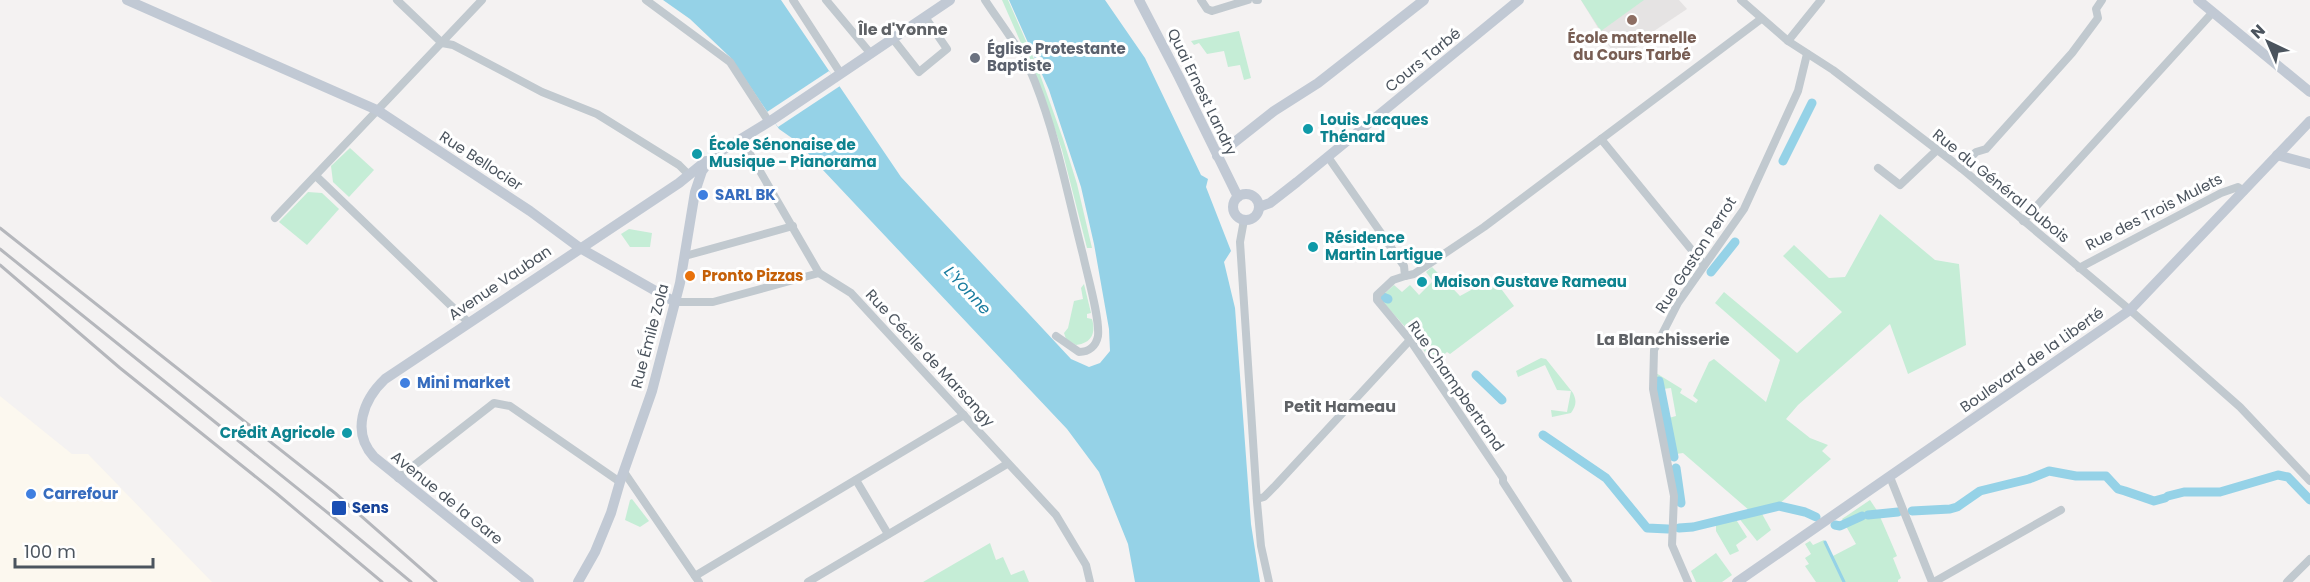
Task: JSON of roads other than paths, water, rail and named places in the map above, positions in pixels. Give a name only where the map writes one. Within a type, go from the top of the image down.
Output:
[{"type":"main road","name":"Rue Bellocier","points":[[128,0],[377,110],[530,211],[580,248],[675,302]]},
{"type":"main road","name":"Rue Émile Zola","points":[[578,582],[603,534],[652,391],[675,302],[695,192],[702,171],[713,156],[770,121],[950,0]]},
{"type":"main road","name":"Quai Ernest Landry","points":[[1139,0],[1238,197],[1233,204],[1234,213],[1244,220]]},
{"type":"main road","points":[[1217,156],[1274,111],[1318,83],[1424,0]]},
{"type":"main road","name":"Cours Tarbé","points":[[1259,207],[1270,203],[1328,157],[1519,0]]},
{"type":"main road","points":[[2199,0],[2310,92]]},
{"type":"main road","name":"Boulevard de la Liberté","points":[[1737,582],[2130,310],[2310,121]]},
{"type":"main road","points":[[2277,155],[2310,164]]},
{"type":"main road","name":"Avenue Vauban","points":[[360,426],[364,409],[379,385],[468,322],[679,183],[713,156]]},
{"type":"main road","points":[[679,183],[695,192]]},
{"type":"main road","points":[[1238,197],[1245,194],[1253,196],[1259,207],[1256,215],[1244,220]]},
{"type":"main road","name":"Avenue de la Gare","points":[[360,426],[368,451],[398,478],[529,582]]},
{"type":"street","points":[[397,0],[442,43],[453,45],[542,92],[597,114],[679,165],[688,174]]},
{"type":"street","points":[[275,218],[482,0]]},
{"type":"street","points":[[646,0],[730,62],[770,121]]},
{"type":"street","points":[[793,0],[838,76]]},
{"type":"street","points":[[826,0],[871,54]]},
{"type":"street","points":[[985,0],[1017,49],[1035,82],[1058,151],[1091,290],[1098,328],[1096,343],[1088,351],[1074,351],[1056,336]]},
{"type":"street","points":[[1201,0],[1209,10],[1248,0]]},
{"type":"street","name":"Rue du Général Dubois","points":[[1741,0],[1788,41],[1833,70],[1961,168],[2130,310],[2241,406],[2310,481]]},
{"type":"street","points":[[1788,41],[1821,0]]},
{"type":"street","points":[[1961,168],[1976,152],[1986,149],[2072,53],[2098,18],[2096,9],[2102,0]]},
{"type":"street","points":[[2024,221],[2213,12]]},
{"type":"street","points":[[893,39],[919,72],[947,49],[925,17]]},
{"type":"street","name":"Rue Champbertrand","points":[[1568,582],[1503,482],[1503,478],[1410,340],[1377,300],[1379,293],[1393,280],[1414,274],[1484,227],[1761,19]]},
{"type":"street","name":"Rue Gaston Perrot","points":[[1688,582],[1672,544],[1674,496],[1653,389],[1654,350],[1678,303],[1744,209],[1794,100],[1807,54]]},
{"type":"street","points":[[1602,139],[1704,265]]},
{"type":"street","points":[[1878,168],[1900,185],[1937,150]]},
{"type":"street","name":"Rue Cécile de Marsangy","points":[[750,154],[819,273],[851,293],[1064,526],[1086,565],[1090,582]]},
{"type":"street","points":[[1328,157],[1404,266],[1405,276]]},
{"type":"street","points":[[316,176],[468,322]]},
{"type":"street","name":"Rue des Trois Mulets","points":[[2079,268],[2221,193],[2238,187],[2244,191]]},
{"type":"street","points":[[1244,220],[1240,242],[1257,499],[1261,546],[1269,582]]},
{"type":"street","points":[[685,256],[793,226]]},
{"type":"street","name":"Rue Bellocier","points":[[675,302],[713,302],[819,273]]},
{"type":"street","points":[[1257,499],[1264,497],[1275,486],[1410,340]]},
{"type":"street","points":[[398,478],[494,403],[510,406],[622,477],[697,579],[964,415]]},
{"type":"street","points":[[808,582],[1007,464]]},
{"type":"street","points":[[1890,477],[1933,582],[2061,510]]},
{"type":"street","points":[[856,480],[888,534]]},
{"type":"street","points":[[2287,582],[2310,559]]},
{"type":"water","name":"L'Yonne","points":[[663,0],[781,0],[901,177],[1071,359],[1089,367],[1100,363],[1110,351],[1109,329],[1094,244],[1081,187],[1049,90],[1009,0],[1105,0],[1145,58],[1201,175],[1208,179],[1206,187],[1231,251],[1224,262],[1235,308],[1251,524],[1260,582],[1135,582],[1128,544],[1099,472],[1067,429],[799,143],[779,129],[730,57],[690,19]]},
{"type":"waterway","points":[[1783,161],[1812,103]]},
{"type":"waterway","points":[[1711,272],[1735,242]]},
{"type":"waterway","points":[[1383,297],[1388,299]]},
{"type":"waterway","points":[[1476,375],[1502,400]]},
{"type":"waterway","points":[[1659,381],[1674,457]]},
{"type":"waterway","points":[[1543,435],[1606,478],[1647,528],[1668,529]]},
{"type":"waterway","points":[[1676,468],[1681,503]]},
{"type":"waterway","points":[[1912,511],[1957,507],[1980,491],[2029,479],[2049,471],[2076,476],[2106,476],[2118,489],[2154,501],[2165,498]]},
{"type":"waterway","points":[[2168,496],[2184,492],[2220,492],[2278,475],[2288,477],[2310,500]]},
{"type":"waterway","points":[[1679,528],[1693,527],[1779,506],[1816,517]]},
{"type":"waterway","points":[[1868,515],[1898,512]]},
{"type":"waterway","points":[[1835,525],[1840,526],[1862,516]]},
{"type":"waterway","points":[[1825,542],[1844,582]]},
{"type":"railway","points":[[0,228],[335,493],[436,582]]},
{"type":"railway","points":[[0,249],[411,582]]},
{"type":"railway","points":[[0,265],[120,368],[276,493],[382,582]]},
{"type":"place","name":"École maternelle du Cours Tarbé","points":[[1632,20]]},
{"type":"place","name":"Église Protestante Baptiste","points":[[975,58]]},
{"type":"place","name":"Louis Jacques Thénard","points":[[1308,129]]},
{"type":"place","name":"École Sénonaise de Musique - Pianorama","points":[[697,154]]},
{"type":"place","name":"SARL BK","points":[[703,195]]},
{"type":"place","name":"Résidence Martin Lartigue","points":[[1313,247]]},
{"type":"place","name":"Pronto Pizzas","points":[[690,276]]},
{"type":"place","name":"Maison Gustave Rameau","points":[[1422,282]]},
{"type":"place","name":"Mini market","points":[[405,383]]},
{"type":"place","name":"Crédit Agricole","points":[[347,433]]},
{"type":"place","name":"Carrefour","points":[[31,494]]},
{"type":"place","name":"Sens","points":[[339,508]]},
{"type":"district","name":"Île d'Yonne","points":[[903,29]]},
{"type":"district","name":"La Blanchisserie","points":[[1663,339]]},
{"type":"district","name":"Petit Hameau","points":[[1340,406]]}]
